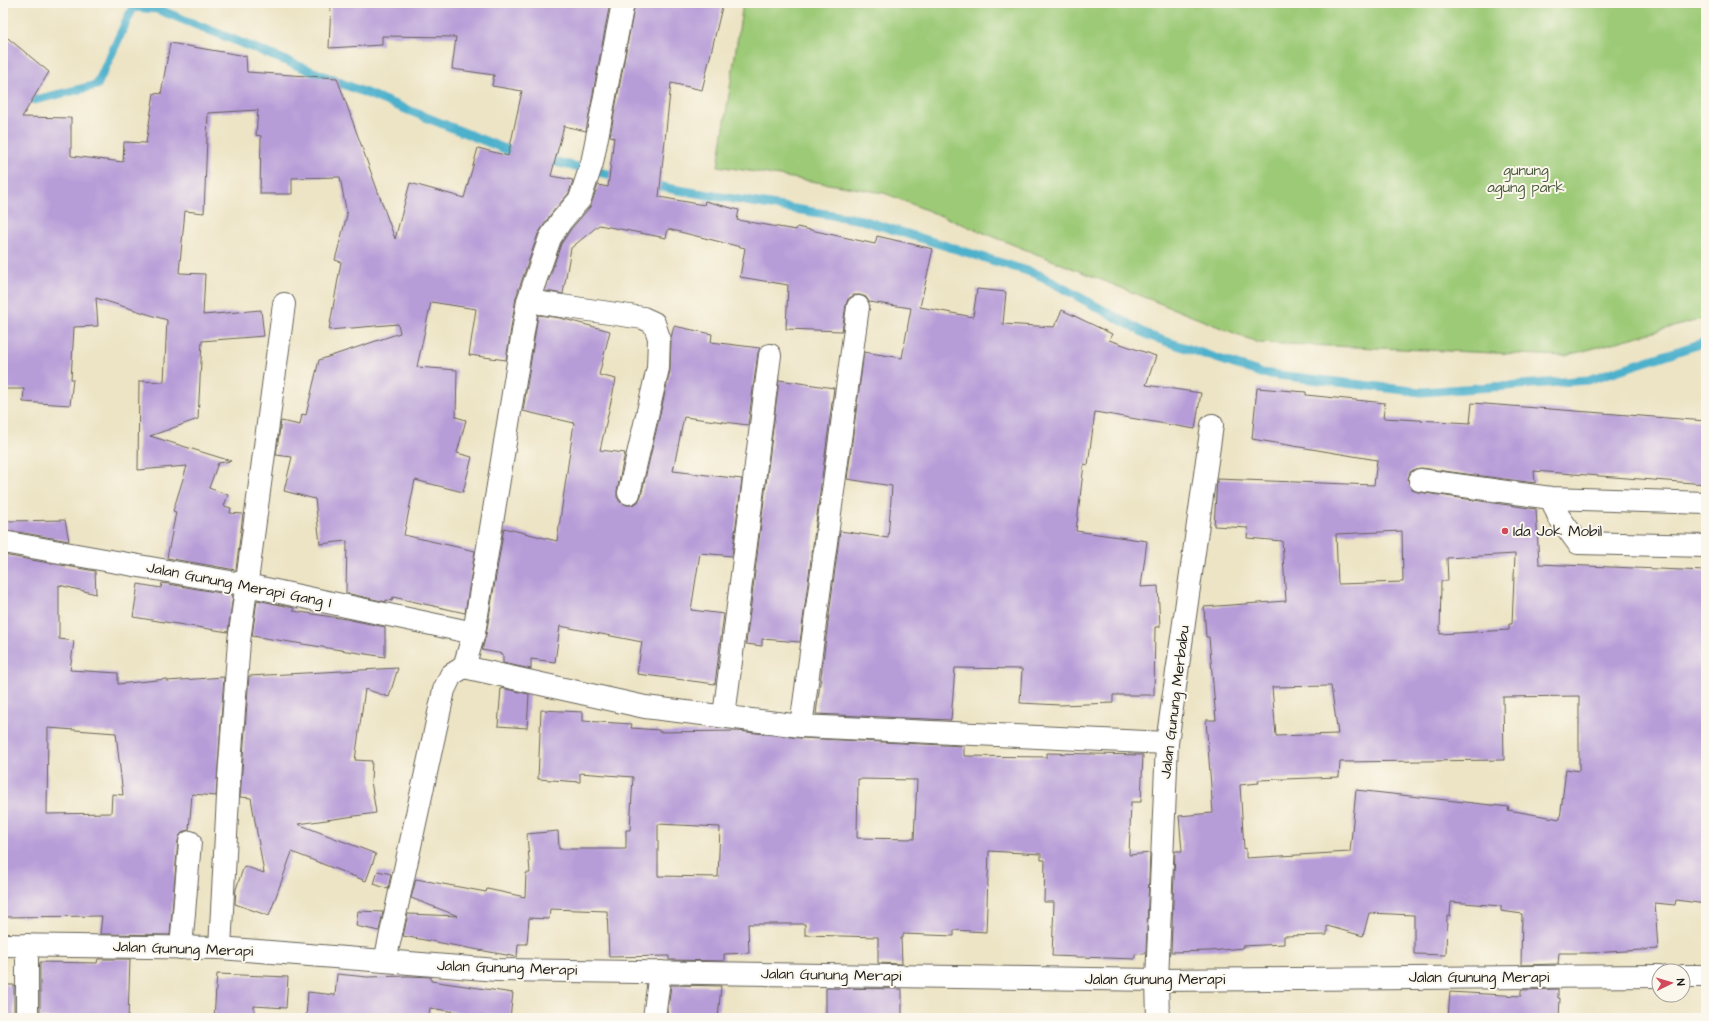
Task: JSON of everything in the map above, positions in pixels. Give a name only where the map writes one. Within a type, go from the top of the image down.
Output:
[{"type":"street","points":[[385,961],[444,690],[451,675],[464,667],[474,633],[528,301],[550,238],[561,221],[580,199],[592,163],[623,3]]},
{"type":"street","points":[[528,301],[643,318],[654,323],[659,338],[658,368],[629,493]]},
{"type":"street","points":[[220,948],[239,640],[248,585],[284,304]]},
{"type":"street","points":[[801,726],[858,307]]},
{"type":"street","points":[[724,716],[770,355]]},
{"type":"street","name":"Jalan Gunung Merbabu","points":[[1158,1018],[1157,980],[1167,743],[1212,425]]},
{"type":"street","points":[[1420,480],[1552,498],[1706,503]]},
{"type":"street","points":[[1552,498],[1559,517],[1578,543],[1706,546]]},
{"type":"street","name":"Jalan Gunung Merapi Gang I","points":[[3,542],[248,585],[474,633]]},
{"type":"street","points":[[464,667],[645,707],[801,726],[1167,743]]},
{"type":"street","points":[[181,948],[190,842]]},
{"type":"street","name":"Jalan Gunung Merapi","points":[[3,945],[220,948],[497,970],[1157,980],[1651,976]]},
{"type":"street","points":[[27,945],[27,1018]]},
{"type":"street","points":[[654,1018],[660,972]]},
{"type":"street","points":[[1691,976],[1706,976]]},
{"type":"green space","name":"gunung agung park","points":[[743,3],[1706,3],[1706,318],[1565,356],[1259,343],[884,193],[718,166]]},
{"type":"building","points":[[331,3],[610,3],[586,131],[564,126],[551,176],[573,180],[569,193],[551,214],[538,234],[516,297],[506,360],[469,355],[476,309],[431,302],[417,367],[457,370],[456,417],[466,420],[457,453],[472,457],[463,492],[415,480],[404,535],[475,551],[465,613],[393,597],[392,601],[386,600],[386,602],[346,593],[347,541],[320,544],[315,499],[284,491],[292,457],[276,455],[281,421],[300,425],[302,414],[306,415],[319,360],[400,333],[398,324],[329,330],[341,262],[335,260],[347,215],[340,177],[292,178],[292,194],[260,194],[261,136],[256,135],[258,110],[208,113],[204,213],[185,211],[179,273],[205,274],[203,315],[261,310],[264,336],[202,341],[198,419],[150,436],[231,461],[218,463],[209,488],[228,495],[224,506],[231,508],[230,513],[243,514],[236,570],[167,558],[176,512],[173,511],[187,466],[138,470],[139,381],[164,382],[167,320],[96,298],[98,326],[74,327],[71,379],[73,379],[70,405],[23,402],[24,389],[3,389],[3,34],[49,72],[22,117],[71,118],[71,156],[123,162],[124,142],[146,143],[154,93],[161,94],[170,43],[246,56],[247,72],[337,78],[395,239],[410,183],[464,198],[478,148],[508,156],[522,91],[492,86],[494,75],[452,69],[456,37],[382,36],[382,45],[329,48]]},
{"type":"building","points":[[635,3],[723,3],[702,90],[671,83],[659,197],[704,205],[705,201],[739,210],[737,220],[796,230],[797,227],[875,244],[877,236],[933,249],[920,307],[973,317],[977,289],[1006,292],[1003,324],[1054,327],[1062,310],[1112,334],[1109,340],[1156,356],[1146,385],[1201,393],[1195,429],[1095,412],[1088,465],[1084,464],[1076,531],[1147,541],[1141,587],[1158,586],[1160,627],[1155,627],[1154,695],[1113,695],[1113,703],[1060,705],[1020,703],[1022,669],[955,668],[951,720],[816,714],[840,531],[888,538],[892,486],[847,479],[864,352],[902,358],[911,308],[869,302],[866,297],[854,295],[848,299],[846,305],[842,331],[786,329],[788,285],[740,277],[745,248],[668,229],[666,238],[599,225],[571,248],[563,294],[545,291],[561,244],[571,229],[590,207],[598,185],[608,187],[614,137],[610,136]]},
{"type":"building","points":[[538,315],[560,318],[610,331],[599,375],[616,379],[600,450],[625,453],[617,497],[620,502],[627,505],[633,505],[638,502],[641,496],[670,371],[671,338],[674,326],[712,334],[711,342],[760,348],[758,353],[748,425],[684,417],[673,471],[742,479],[732,556],[700,553],[691,610],[724,614],[715,684],[637,674],[642,642],[560,626],[555,662],[531,659],[531,669],[503,663],[503,654],[482,650],[486,635],[504,528],[557,541],[574,423],[523,411]]},
{"type":"building","points":[[779,380],[834,388],[800,642],[762,639],[762,646],[746,644]]},
{"type":"building","points":[[1257,388],[1306,392],[1306,395],[1385,403],[1383,418],[1470,423],[1472,403],[1706,421],[1706,484],[1534,471],[1535,483],[1421,468],[1410,472],[1408,479],[1412,490],[1418,492],[1536,509],[1539,564],[1706,571],[1706,904],[1676,900],[1675,905],[1655,903],[1658,949],[1592,953],[1559,953],[1558,964],[1521,965],[1522,914],[1501,911],[1501,906],[1451,902],[1450,916],[1447,916],[1446,955],[1414,954],[1414,915],[1369,913],[1363,936],[1327,926],[1327,935],[1284,936],[1284,944],[1242,946],[1243,948],[1211,951],[1171,952],[1175,851],[1182,851],[1179,816],[1213,813],[1206,720],[1216,720],[1209,637],[1206,637],[1204,607],[1286,601],[1282,541],[1247,538],[1248,528],[1214,526],[1217,479],[1374,485],[1377,460],[1252,439]],"holes":[[[1402,531],[1403,582],[1338,584],[1336,534]],[[1515,554],[1512,624],[1509,624],[1509,630],[1440,634],[1441,581],[1448,581],[1447,558]],[[1331,686],[1338,734],[1276,736],[1272,687]],[[1579,696],[1579,771],[1566,769],[1560,819],[1508,810],[1509,807],[1356,790],[1350,852],[1246,858],[1246,848],[1244,849],[1240,785],[1259,783],[1258,780],[1339,777],[1340,762],[1504,760],[1503,697]]]},
{"type":"building","points":[[65,520],[69,541],[7,530],[6,521]]},
{"type":"building","points":[[3,555],[95,571],[96,594],[59,585],[59,639],[74,641],[70,670],[118,673],[118,684],[167,679],[167,681],[224,677],[216,796],[192,794],[189,830],[184,831],[180,835],[178,841],[170,935],[100,934],[102,916],[3,917]],"holes":[[[48,728],[116,733],[123,795],[112,794],[111,813],[47,814]]]},
{"type":"building","points":[[162,583],[233,595],[228,632],[133,617],[138,584],[161,588]]},
{"type":"building","points":[[257,600],[294,608],[293,611],[385,627],[385,657],[252,636]]},
{"type":"building","points":[[398,668],[389,697],[365,689],[355,760],[372,761],[371,781],[376,813],[298,824],[376,854],[366,881],[292,852],[269,916],[235,904],[236,889],[244,866],[264,873],[251,798],[240,797],[249,676]]},
{"type":"building","points":[[501,688],[529,694],[527,728],[498,726]]},
{"type":"building","points":[[541,710],[583,712],[583,721],[632,724],[631,728],[659,730],[659,732],[738,731],[800,738],[964,746],[964,756],[1047,757],[1047,753],[1143,755],[1141,802],[1131,802],[1129,855],[1150,853],[1146,953],[1135,954],[1135,959],[1052,956],[1054,902],[1044,902],[1045,860],[1041,860],[1041,854],[989,851],[986,932],[954,930],[954,936],[903,934],[903,938],[901,938],[902,964],[878,963],[878,937],[805,935],[805,924],[748,924],[749,953],[724,954],[724,961],[669,960],[669,956],[609,957],[607,911],[550,909],[549,919],[529,918],[527,944],[518,944],[517,957],[403,936],[408,914],[458,916],[411,898],[416,879],[486,892],[487,889],[525,897],[526,873],[530,873],[527,834],[558,831],[559,849],[626,849],[626,830],[630,830],[633,777],[580,773],[580,782],[538,779]],"holes":[[[858,779],[917,780],[914,839],[857,838]],[[658,824],[720,827],[718,877],[658,876]]]},
{"type":"building","points":[[378,871],[391,874],[388,889],[374,884]]},
{"type":"building","points":[[358,911],[383,912],[379,931],[356,926]]},
{"type":"building","points":[[98,959],[130,959],[128,1018],[40,1018],[40,962],[97,963]]},
{"type":"building","points":[[217,974],[288,977],[286,1008],[254,1006],[254,1018],[214,1018]]},
{"type":"building","points":[[337,974],[367,977],[431,977],[431,981],[513,993],[510,1018],[494,1018],[430,1008],[429,1018],[306,1018],[308,992],[335,995]]},
{"type":"building","points":[[3,985],[14,985],[14,1018],[3,1018]]},
{"type":"building","points":[[671,985],[721,986],[718,1018],[667,1018]]},
{"type":"building","points":[[826,988],[902,989],[902,1018],[826,1018]]},
{"type":"building","points":[[1558,989],[1558,998],[1560,998],[1559,1018],[1448,1018],[1450,992],[1521,996],[1521,990]]},
{"type":"waterway","points":[[3,83],[35,100],[97,85],[133,7],[157,9],[510,151],[521,154]]},
{"type":"waterway","points":[[543,159],[620,177]]},
{"type":"waterway","points":[[648,183],[672,189],[862,220],[1037,274],[1150,336],[1261,373],[1421,392],[1588,380],[1706,342]]},
{"type":"place","name":"Ida Jok Mobil","points":[[1505,531]]}]
